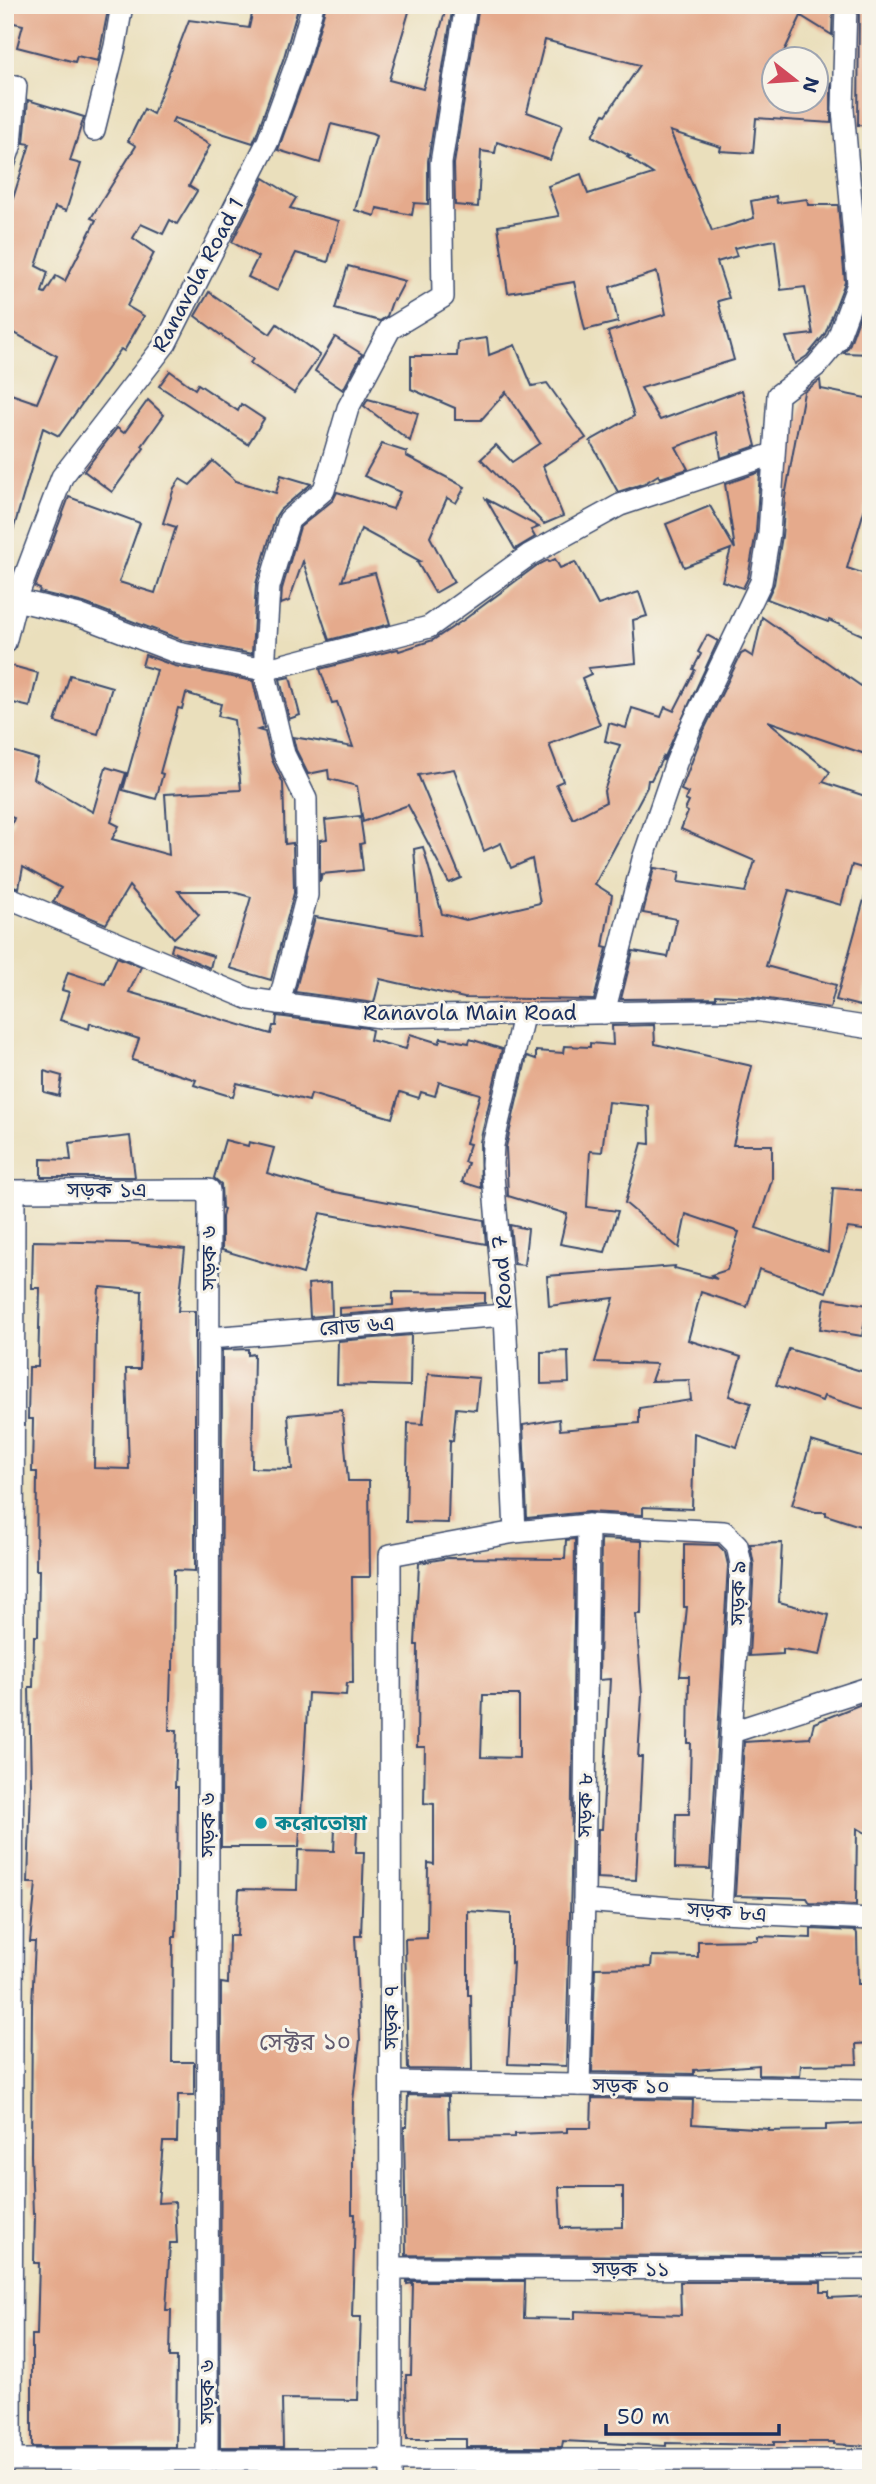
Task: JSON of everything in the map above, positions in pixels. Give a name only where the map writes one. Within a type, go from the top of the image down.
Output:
[{"type":"street","points":[[94,130],[115,47],[122,5]]},
{"type":"street","name":"Ranavola Road 1","points":[[5,643],[16,600],[62,477],[166,343],[268,141],[297,61],[313,5]]},
{"type":"street","points":[[279,1003],[307,895],[306,799],[284,754],[264,670],[269,587],[289,520],[324,490],[348,408],[390,328],[443,297],[441,163],[466,5]]},
{"type":"street","points":[[604,1013],[643,859],[676,763],[761,582],[769,534],[778,395],[816,366],[837,341],[858,284],[843,109],[846,5]]},
{"type":"street","points":[[5,162],[11,144],[16,86]]},
{"type":"street","points":[[16,600],[79,615],[178,653],[264,670],[429,627],[529,555],[620,505],[773,454]]},
{"type":"street","name":"Ranavola Main Road","points":[[5,897],[250,999],[380,1017],[755,1010],[871,1028]]},
{"type":"street","name":"Road 7","points":[[515,1532],[505,1315],[492,1164],[493,1145],[523,1016]]},
{"type":"street","name":"সড়ক ১এ","points":[[10,1191],[209,1190]]},
{"type":"street","name":"সড়ক ৬","points":[[207,2460],[209,1190]]},
{"type":"street","points":[[10,1191],[8,2459],[207,2460],[391,2469],[871,2460]]},
{"type":"street","name":"রোড ৬এ","points":[[209,1338],[505,1315]]},
{"type":"street","name":"সড়ক ৯","points":[[390,1555],[515,1532],[588,1525],[724,1532],[737,1545],[741,1564],[721,1912]]},
{"type":"street","name":"সড়ক ৮","points":[[579,2085],[588,1525]]},
{"type":"street","name":"সড়ক ৭","points":[[390,1555],[391,2469]]},
{"type":"street","points":[[732,1732],[871,1687]]},
{"type":"street","name":"সড়ক ৮এ","points":[[584,1901],[721,1912],[871,1919]]},
{"type":"street","name":"সড়ক ১০","points":[[391,2082],[871,2090]]},
{"type":"street","name":"সড়ক ১১","points":[[391,2268],[871,2269]]},
{"type":"building","points":[[5,5],[109,5],[98,61],[77,56],[75,62],[17,47],[23,25],[5,21]]},
{"type":"building","points":[[254,5],[299,5],[284,57],[253,143],[174,118],[172,122],[210,145],[189,186],[197,191],[177,224],[170,220],[163,234],[141,224],[133,238],[154,253],[127,306],[144,316],[124,351],[121,349],[59,436],[43,428],[10,541],[5,541],[5,392],[37,403],[57,356],[5,328],[5,224],[30,144],[24,143],[28,100],[84,117],[70,161],[81,164],[66,211],[55,207],[36,266],[48,272],[42,292],[45,293],[56,276],[65,281],[96,220],[91,218],[136,146],[128,141],[144,109],[153,114],[189,20],[249,28]]},
{"type":"building","points":[[326,5],[411,5],[389,80],[423,89],[447,5],[453,5],[428,161],[428,204],[414,203],[412,215],[377,208],[375,216],[355,210],[376,136],[372,134],[331,124],[320,163],[278,150],[309,65]]},
{"type":"building","points":[[479,5],[833,5],[832,35],[801,16],[787,46],[760,46],[760,116],[830,116],[830,83],[831,123],[756,118],[753,153],[720,151],[721,147],[670,131],[712,231],[754,218],[751,201],[776,196],[777,203],[807,199],[808,205],[838,205],[845,282],[825,334],[807,356],[795,364],[786,337],[813,334],[805,287],[781,290],[775,240],[734,248],[737,256],[717,262],[729,298],[718,301],[734,360],[641,388],[660,420],[742,390],[756,446],[721,458],[717,432],[676,447],[688,469],[660,478],[658,475],[645,483],[618,492],[590,441],[634,416],[608,332],[666,314],[657,272],[610,287],[618,322],[585,330],[574,282],[508,293],[498,226],[559,216],[548,186],[581,174],[588,194],[653,174],[627,157],[630,156],[592,136],[604,114],[606,115],[640,65],[545,40],[527,112],[562,125],[550,160],[497,142],[495,153],[481,151],[478,207],[455,205],[454,164]]},
{"type":"building","points":[[859,5],[871,5],[871,126],[858,125]]},
{"type":"building","points":[[264,178],[296,198],[290,208],[339,221],[328,262],[296,253],[277,291],[248,277],[258,257],[232,242]]},
{"type":"building","points":[[348,266],[405,281],[395,300],[393,299],[387,316],[380,321],[335,309]]},
{"type":"building","points":[[209,292],[270,334],[277,324],[320,355],[294,393],[250,363],[253,359],[195,316]]},
{"type":"building","points":[[868,294],[871,295],[871,354],[844,353],[849,346]]},
{"type":"building","points":[[335,337],[362,354],[343,390],[315,371]]},
{"type":"building","points":[[487,338],[489,355],[515,345],[532,386],[547,383],[586,438],[543,466],[563,516],[544,524],[481,459],[496,445],[512,462],[540,443],[506,392],[481,420],[455,420],[455,408],[411,389],[411,356],[457,356],[458,342]]},
{"type":"building","points":[[170,371],[195,389],[198,384],[238,411],[241,404],[264,419],[248,444],[159,386]]},
{"type":"building","points":[[820,380],[821,389],[871,399],[871,506],[866,504],[847,568],[871,576],[871,639],[829,620],[828,622],[767,599],[774,584],[785,497],[804,392]]},
{"type":"building","points":[[368,399],[418,413],[410,441],[364,406]]},
{"type":"building","points":[[148,400],[164,415],[112,492],[84,471],[117,428],[124,433]]},
{"type":"building","points":[[382,444],[407,452],[406,456],[465,487],[456,503],[447,498],[430,537],[454,582],[435,593],[417,562],[420,561],[361,529],[342,581],[375,573],[390,624],[329,640],[303,561],[289,601],[281,604],[282,589],[300,527],[333,500],[337,492],[393,509],[400,492],[364,476]]},
{"type":"building","points":[[213,461],[236,481],[276,493],[281,475],[311,484],[276,516],[256,584],[252,654],[182,640],[84,603],[39,592],[40,589],[35,587],[69,497],[140,523],[119,582],[155,593],[176,527],[163,523],[174,488],[180,479],[190,485]]},
{"type":"building","points":[[760,472],[756,532],[748,578],[743,588],[722,581],[731,549],[684,567],[666,524],[710,506],[735,549],[725,484]]},
{"type":"building","points":[[486,499],[539,527],[531,530],[535,537],[515,549]]},
{"type":"building","points":[[555,559],[560,568],[575,562],[598,605],[639,592],[647,616],[633,620],[636,663],[588,668],[591,674],[582,678],[600,725],[549,744],[563,781],[556,784],[573,819],[606,802],[604,791],[620,745],[605,741],[609,723],[626,728],[632,708],[661,717],[665,707],[674,711],[695,670],[693,669],[701,654],[698,652],[707,635],[718,641],[663,761],[664,755],[651,780],[648,780],[647,787],[595,884],[612,895],[603,947],[607,948],[594,1000],[464,998],[380,979],[374,1003],[295,992],[315,917],[421,935],[414,849],[423,847],[442,914],[466,920],[540,903],[532,859],[511,868],[501,843],[484,851],[454,769],[418,775],[461,878],[449,883],[408,805],[363,822],[357,786],[329,779],[328,770],[308,774],[296,750],[293,737],[353,747],[337,702],[332,703],[320,669],[398,649],[399,651],[433,640],[536,566]]},
{"type":"building","points":[[762,617],[871,693],[871,756],[768,721],[830,772],[823,782],[871,798],[871,851],[865,869],[852,865],[841,905],[789,890],[766,966],[836,985],[830,1008],[755,997],[716,995],[716,998],[621,999],[633,951],[668,957],[677,919],[643,913],[654,868],[680,872],[678,882],[745,892],[755,861],[681,829],[689,802],[685,800],[688,793],[681,790],[703,732],[741,654],[745,652],[753,657]]},
{"type":"building","points":[[145,655],[175,666],[253,681],[264,728],[258,730],[265,732],[272,760],[283,783],[285,844],[293,843],[294,893],[271,980],[230,968],[251,897],[229,891],[178,891],[199,915],[174,938],[129,886],[106,924],[53,902],[61,888],[23,867],[19,888],[5,883],[5,842],[14,818],[5,815],[5,749],[38,759],[33,778],[93,812],[106,767],[126,773],[111,822],[119,826],[112,839],[169,855],[165,794],[241,790],[234,720],[218,716],[221,704],[186,693],[182,709],[178,708],[160,773],[163,774],[156,799],[123,790],[157,670],[142,666]]},
{"type":"building","points":[[9,665],[38,673],[30,707],[5,701],[5,680]]},
{"type":"building","points":[[70,675],[112,687],[98,734],[55,722]]},
{"type":"building","points":[[290,677],[300,715],[289,719],[280,679]]},
{"type":"building","points":[[360,816],[364,843],[360,844],[363,870],[322,874],[320,882],[320,840],[327,839],[325,820]]},
{"type":"building","points":[[865,896],[871,897],[871,966],[860,1006],[836,1000]]},
{"type":"building","points":[[173,944],[213,956],[210,968],[171,951]]},
{"type":"building","points":[[117,957],[141,967],[129,992],[271,1034],[273,1026],[276,1026],[277,1016],[367,1028],[372,1030],[370,1040],[406,1049],[410,1034],[439,1043],[441,1038],[469,1043],[470,1039],[502,1049],[480,1142],[481,1188],[462,1182],[468,1163],[464,1162],[470,1144],[466,1143],[480,1094],[439,1082],[435,1096],[421,1092],[419,1098],[400,1092],[392,1118],[311,1094],[309,1101],[237,1083],[233,1097],[194,1085],[196,1080],[132,1060],[139,1039],[90,1023],[89,1029],[60,1020],[69,992],[62,990],[68,972],[105,984]]},
{"type":"building","points":[[654,1025],[655,1044],[752,1066],[733,1145],[772,1145],[772,1180],[756,1228],[828,1253],[833,1188],[871,1191],[871,1231],[848,1228],[826,1292],[759,1269],[747,1307],[701,1292],[688,1340],[741,1357],[729,1396],[751,1403],[737,1447],[694,1433],[692,1509],[643,1507],[643,1515],[588,1512],[527,1518],[523,1425],[559,1419],[560,1430],[639,1423],[639,1408],[691,1400],[689,1380],[651,1381],[657,1364],[595,1362],[614,1298],[549,1306],[547,1276],[675,1266],[674,1269],[717,1279],[711,1275],[727,1270],[739,1232],[686,1214],[679,1248],[625,1203],[642,1143],[650,1144],[649,1106],[608,1102],[602,1152],[590,1151],[587,1207],[618,1211],[605,1252],[560,1244],[567,1214],[508,1196],[506,1147],[527,1056],[536,1059],[536,1051],[563,1053],[564,1046],[590,1047],[590,1043],[613,1045],[612,1026]]},
{"type":"building","points":[[44,1071],[62,1076],[59,1096],[44,1092]]},
{"type":"building","points":[[130,1136],[135,1177],[41,1177],[41,1159],[71,1160],[69,1143]]},
{"type":"building","points":[[225,1140],[248,1146],[249,1142],[274,1148],[267,1173],[330,1191],[484,1220],[486,1244],[320,1213],[303,1274],[222,1250],[224,1209],[221,1184],[214,1178]]},
{"type":"building","points":[[510,1225],[528,1229],[524,1265],[514,1264]]},
{"type":"building","points":[[33,1241],[128,1243],[185,1249],[178,1311],[195,1311],[195,1571],[174,1570],[173,1670],[169,1730],[177,1730],[175,1787],[178,1787],[172,2062],[194,2062],[194,2095],[178,2095],[177,2142],[163,2142],[158,2203],[175,2202],[177,2243],[170,2243],[166,2310],[171,2310],[170,2357],[177,2357],[176,2447],[32,2447],[32,2335],[37,2335],[39,2263],[34,2263],[35,2214],[31,2155],[35,1942],[30,1942],[36,1883],[28,1883],[31,1784],[29,1687],[33,1687],[34,1636],[38,1636],[39,1570],[36,1570],[37,1472],[32,1472],[33,1419],[28,1419],[29,1367],[38,1367],[40,1288],[32,1288]],"holes":[[[99,1289],[142,1291],[140,1369],[126,1369],[129,1469],[94,1468]]]},
{"type":"building","points":[[331,1282],[332,1315],[310,1317],[308,1284]]},
{"type":"building","points":[[393,1292],[485,1293],[485,1303],[339,1315],[339,1308],[393,1305]]},
{"type":"building","points":[[825,1298],[868,1305],[862,1336],[820,1329]]},
{"type":"building","points":[[411,1335],[410,1386],[337,1384],[338,1341]]},
{"type":"building","points":[[248,1349],[248,1355],[254,1354],[252,1468],[292,1469],[288,1415],[342,1410],[348,1481],[369,1481],[370,1577],[352,1577],[353,1683],[347,1683],[346,1695],[308,1693],[299,1847],[221,1847],[222,1350]]},
{"type":"building","points":[[789,1349],[871,1374],[871,1411],[824,1396],[822,1401],[776,1385]]},
{"type":"building","points":[[568,1351],[569,1383],[541,1384],[541,1352]]},
{"type":"building","points":[[428,1374],[479,1378],[476,1410],[456,1408],[453,1441],[450,1440],[448,1523],[406,1522],[408,1423],[423,1424]]},
{"type":"building","points":[[811,1441],[871,1459],[871,1502],[863,1527],[826,1515],[826,1512],[815,1512],[792,1505]]},
{"type":"building","points":[[575,1539],[566,2066],[508,2064],[513,1962],[511,1963],[511,1914],[468,1911],[468,1995],[471,1995],[472,2070],[408,2069],[405,1939],[427,1938],[428,1863],[434,1864],[434,1804],[424,1803],[425,1747],[417,1747],[418,1645],[415,1645],[419,1563],[448,1558],[565,1559],[566,1540]],"holes":[[[483,1695],[519,1695],[519,1758],[481,1757]]]},
{"type":"building","points":[[601,1539],[642,1541],[641,1614],[636,1614],[642,1695],[638,1757],[642,1757],[636,1880],[597,1878],[598,1829],[602,1829],[610,1679],[599,1680]]},
{"type":"building","points":[[782,1543],[779,1602],[829,1615],[820,1655],[783,1649],[783,1654],[749,1656],[754,1565],[750,1544]]},
{"type":"building","points":[[684,1544],[718,1545],[725,1552],[728,1565],[710,1869],[675,1868],[676,1814],[689,1814],[691,1743],[688,1743],[689,1676],[680,1676],[687,1607],[684,1607]]},
{"type":"building","points":[[864,1703],[871,1711],[871,1836],[857,1828],[856,1905],[810,1903],[807,1898],[735,1896],[744,1742],[810,1738],[814,1723]]},
{"type":"building","points":[[335,1827],[357,1827],[356,1852],[364,1852],[361,1936],[355,1936],[360,2040],[353,2101],[352,2160],[352,2214],[355,2214],[352,2317],[361,2317],[358,2400],[282,2399],[283,2447],[220,2447],[221,1983],[228,1984],[229,1936],[237,1936],[239,1889],[297,1890],[298,1850],[334,1851]]},
{"type":"building","points":[[811,1929],[856,1931],[858,1984],[871,1984],[871,2043],[856,2044],[857,2064],[801,2065],[800,2076],[759,2075],[759,2065],[694,2070],[694,2074],[592,2072],[595,1968],[651,1967],[652,1956],[698,1957],[698,1941],[758,1940],[758,1936],[811,1938]]},
{"type":"building","points":[[408,2095],[448,2096],[449,2138],[515,2137],[515,2134],[591,2128],[592,2098],[693,2100],[692,2124],[769,2129],[768,2131],[826,2130],[826,2125],[869,2123],[871,2253],[820,2256],[406,2255],[404,2127],[407,2127]],"holes":[[[559,2187],[623,2187],[623,2227],[561,2228]]]},
{"type":"building","points":[[407,2281],[525,2281],[524,2318],[575,2319],[575,2311],[681,2315],[680,2282],[821,2282],[821,2292],[829,2292],[829,2298],[871,2296],[871,2446],[834,2442],[774,2442],[774,2445],[666,2443],[666,2446],[563,2441],[562,2447],[466,2447],[466,2439],[407,2439],[406,2375],[411,2375],[413,2283],[407,2284]]},
{"type":"place","name":"করোতোয়া","points":[[261,1823]]},
{"type":"district","name":"সেক্টর ১০","points":[[305,2042]]}]
